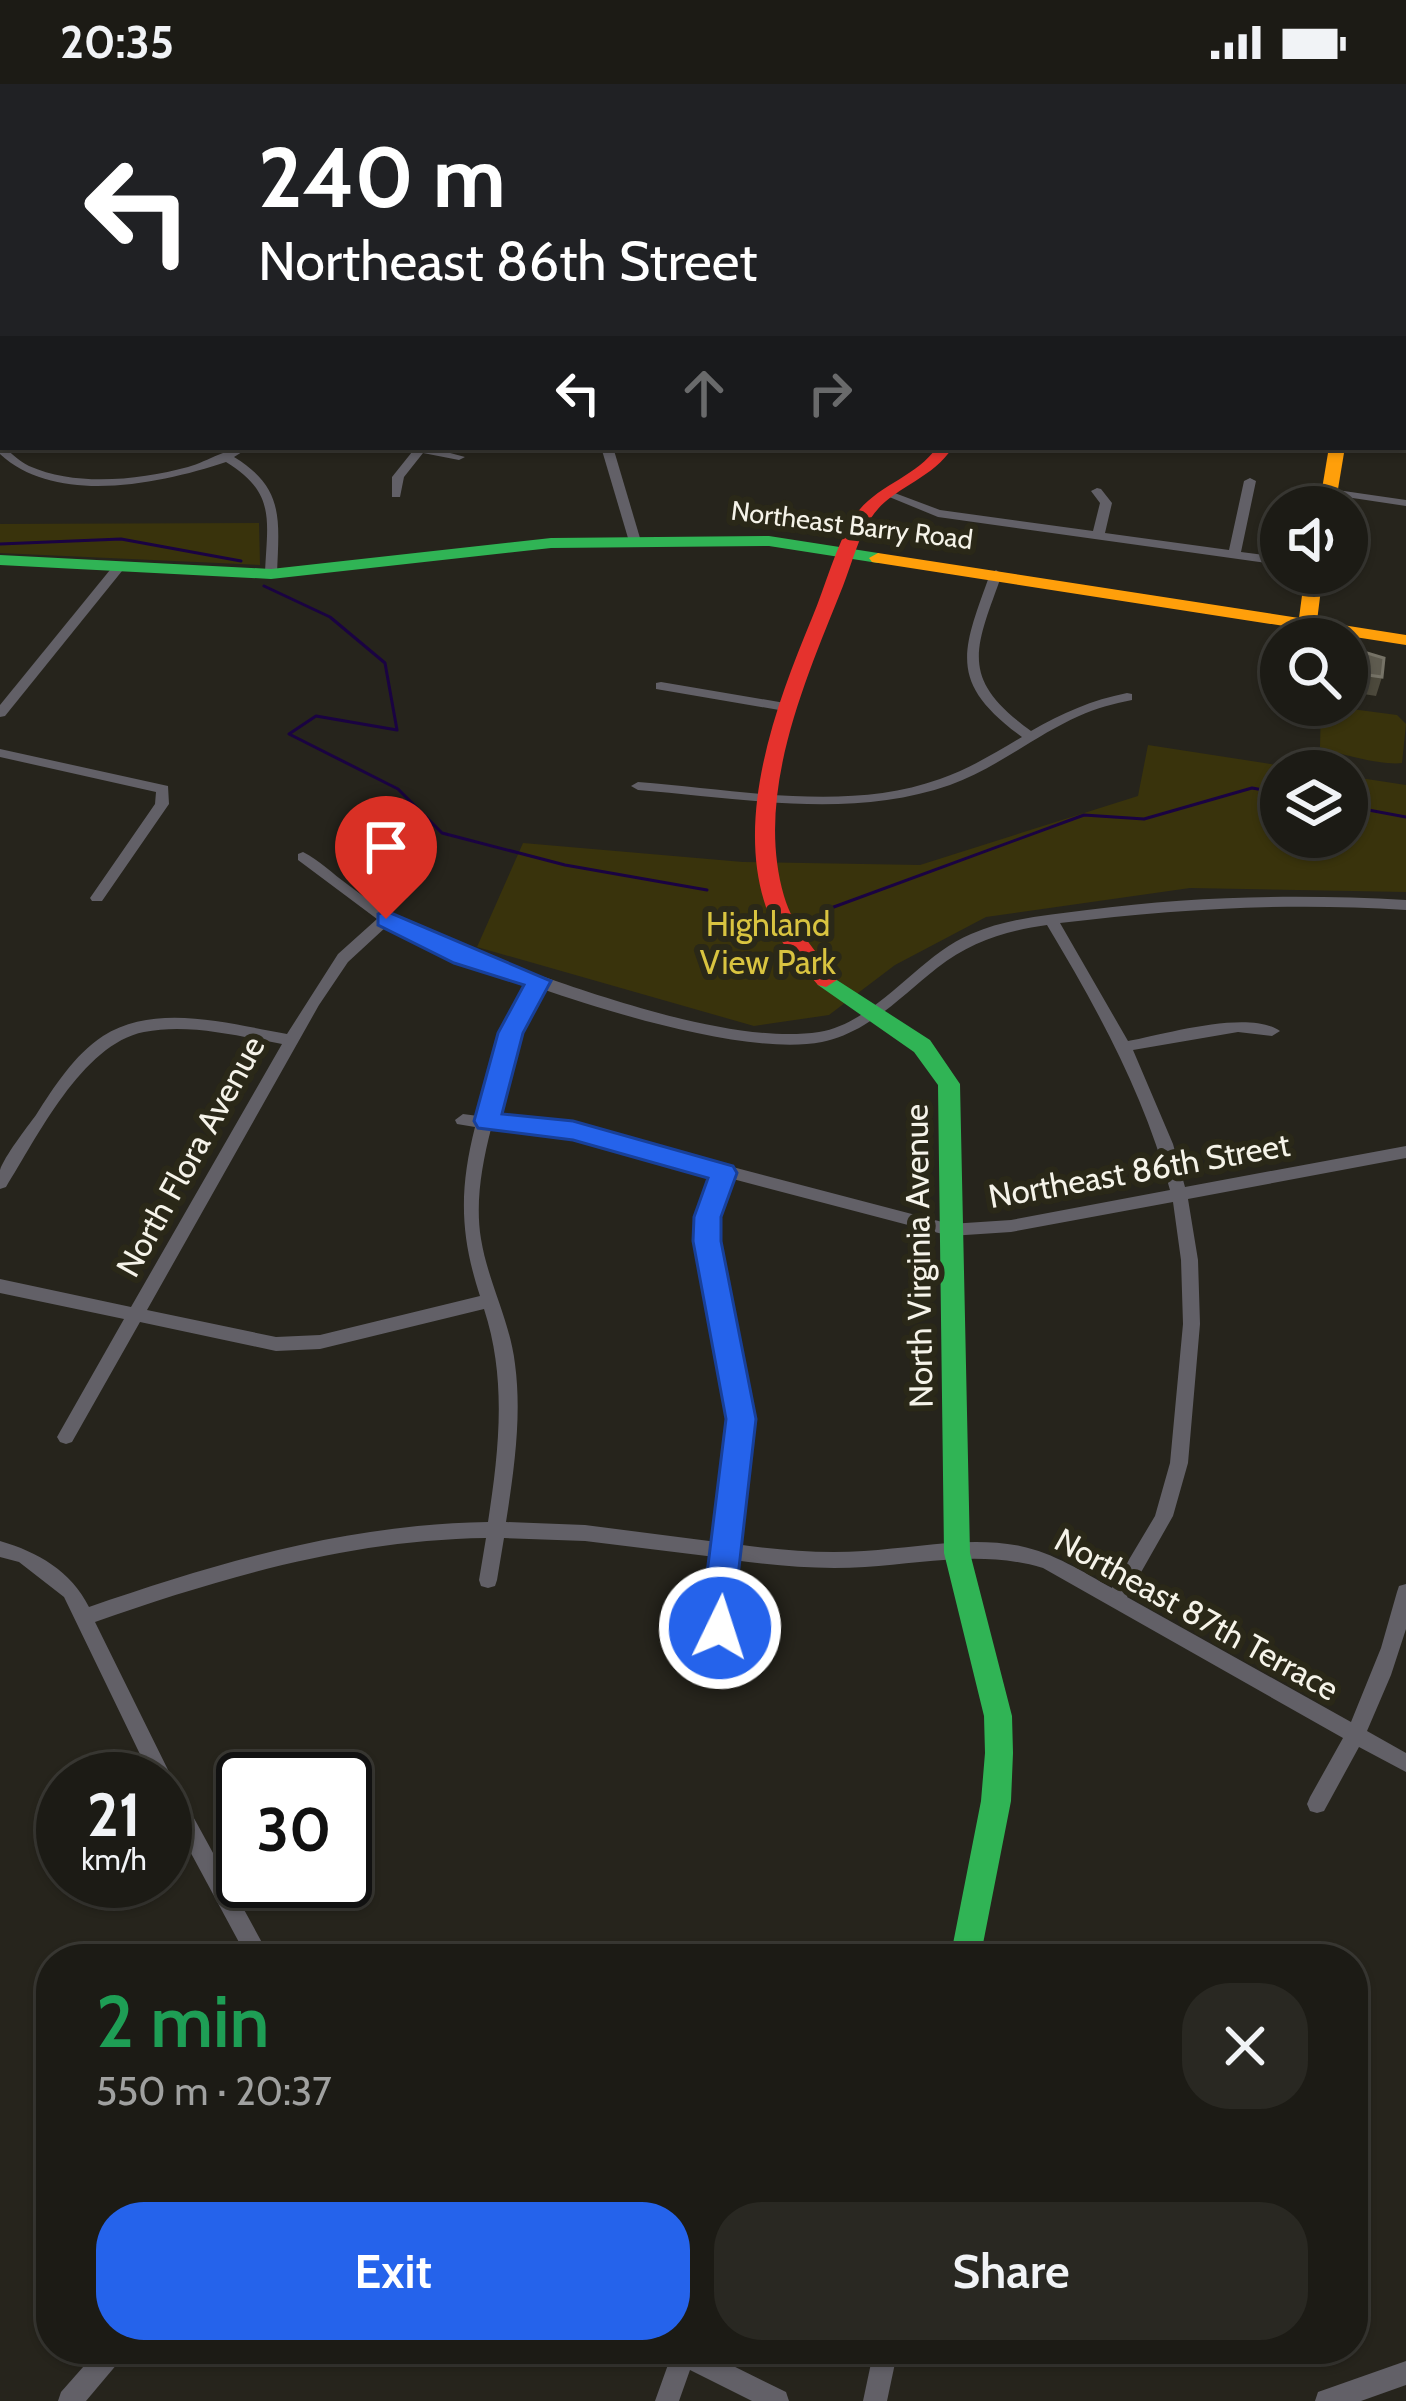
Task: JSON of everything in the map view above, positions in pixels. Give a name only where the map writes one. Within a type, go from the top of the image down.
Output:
[{"type":"street","points":[[4,450],[12,462],[33,471],[104,481],[166,477],[240,450]]},
{"type":"street","points":[[396,495],[398,477],[419,450]]},
{"type":"street","points":[[429,450],[459,457]]},
{"type":"street","points":[[608,450],[634,538]]},
{"type":"street","name":"North Virginia Avenue","points":[[943,450],[932,470],[868,509],[785,707],[768,795],[765,848],[789,941],[815,972],[929,1050],[949,1084],[957,1553],[998,1716],[1000,1754],[993,1816],[967,1944]]},
{"type":"street","points":[[1330,486],[1336,450]]},
{"type":"street","points":[[228,458],[256,474],[272,495],[271,574]]},
{"type":"street","points":[[1234,556],[1250,481]]},
{"type":"street","points":[[1097,491],[1106,503],[1098,536]]},
{"type":"street","points":[[889,494],[938,513],[1260,559]]},
{"type":"street","points":[[1368,502],[1406,503]]},
{"type":"street","name":"Northeast Barry Road","points":[[0,560],[271,574],[634,538],[769,541],[1264,618]]},
{"type":"street","points":[[0,713],[118,568]]},
{"type":"street","points":[[996,574],[969,656],[971,678],[986,702],[1032,738]]},
{"type":"street","name":"Northeast Barry Road","points":[[1368,634],[1406,640]]},
{"type":"street","points":[[662,686],[785,707]]},
{"type":"street","points":[[638,786],[845,799],[921,789],[962,776],[1090,704],[1127,697]]},
{"type":"street","points":[[0,753],[163,789],[162,804],[97,898]]},
{"type":"street","points":[[303,857],[386,919],[463,957],[713,1030],[777,1040],[840,1032],[971,939],[1051,920],[1202,900],[1406,905]]},
{"type":"street","name":"North Flora Avenue","points":[[66,1437],[289,1040],[343,958],[386,919]]},
{"type":"street","points":[[1051,920],[1128,1046],[1170,1153],[1192,1287],[1180,1456],[1157,1530],[1116,1599]]},
{"type":"street","points":[[488,1580],[508,1383],[471,1230],[487,1121],[510,1033],[538,981]]},
{"type":"street","points":[[0,1183],[74,1068],[110,1037],[144,1024],[187,1021],[289,1040]]},
{"type":"street","points":[[1128,1046],[1238,1027],[1272,1031]]},
{"type":"street","name":"Northeast 86th Street","points":[[463,1120],[573,1131],[950,1230],[1011,1226],[1406,1153]]},
{"type":"street","points":[[723,1173],[708,1217],[707,1241],[741,1419],[718,1606],[728,1646]]},
{"type":"street","points":[[0,1286],[230,1339],[299,1344],[489,1301]]},
{"type":"street","name":"Northeast 87th Terrace","points":[[85,1617],[196,1578],[340,1539],[496,1529],[840,1560],[1019,1552],[1116,1599],[1406,1763]]},
{"type":"street","points":[[0,1549],[26,1556],[59,1576],[85,1617],[150,1752]]},
{"type":"street","points":[[1357,1737],[1387,1661],[1406,1592]]},
{"type":"street","name":"Northeast 87th Terrace","points":[[1317,1804],[1357,1737]]},
{"type":"street","points":[[192,1834],[252,1944]]},
{"type":"street","points":[[70,2401],[102,2364]]},
{"type":"street","points":[[667,2401],[676,2364]]},
{"type":"street","points":[[703,2364],[777,2401]]},
{"type":"street","points":[[875,2401],[883,2364]]},
{"type":"street","points":[[1327,2401],[1406,2373]]},
{"type":"green space","points":[[259,523],[260,565],[0,553],[0,524]]},
{"type":"green space","points":[[1368,711],[1397,715],[1406,724],[1402,763],[1368,760],[1368,750],[1320,747],[1320,726],[1368,726]]},
{"type":"green space","name":"Highland View Park","points":[[1148,745],[1260,762],[1260,858],[1368,858],[1368,779],[1406,785],[1406,892],[1190,888],[986,917],[895,965],[829,1015],[754,1026],[477,947],[523,843],[743,862],[920,865],[1138,796]]},
{"type":"building","points":[[1368,653],[1384,658],[1382,677],[1368,675]]},
{"type":"waterway","points":[[0,544],[121,539],[241,561]]},
{"type":"waterway","points":[[264,586],[330,617],[385,663],[397,730],[316,716],[289,734],[398,789],[442,833],[565,865],[707,890]]},
{"type":"waterway","points":[[831,908],[1084,815],[1144,819],[1260,789]]},
{"type":"waterway","points":[[1368,810],[1406,817]]},
{"type":"traffic: fast","points":[[0,560],[271,574],[551,543],[769,541],[878,558]]},
{"type":"traffic: fast","points":[[826,980],[922,1046],[949,1084],[957,1553],[998,1716],[999,1753],[996,1801],[968,1944]]},
{"type":"traffic: slow","points":[[1330,486],[1336,450]]},
{"type":"traffic: slow","points":[[878,558],[1406,640]]},
{"type":"traffic: slow","points":[[1308,618],[1311,594]]},
{"type":"traffic: jam","points":[[826,980],[792,940],[773,895],[766,845],[779,740],[813,639],[863,517],[943,450]]},
{"type":"route","points":[[386,919],[463,957],[538,981],[510,1033],[487,1121],[573,1131],[723,1173],[708,1217],[707,1241],[738,1382],[741,1419],[718,1606],[720,1628]]}]
